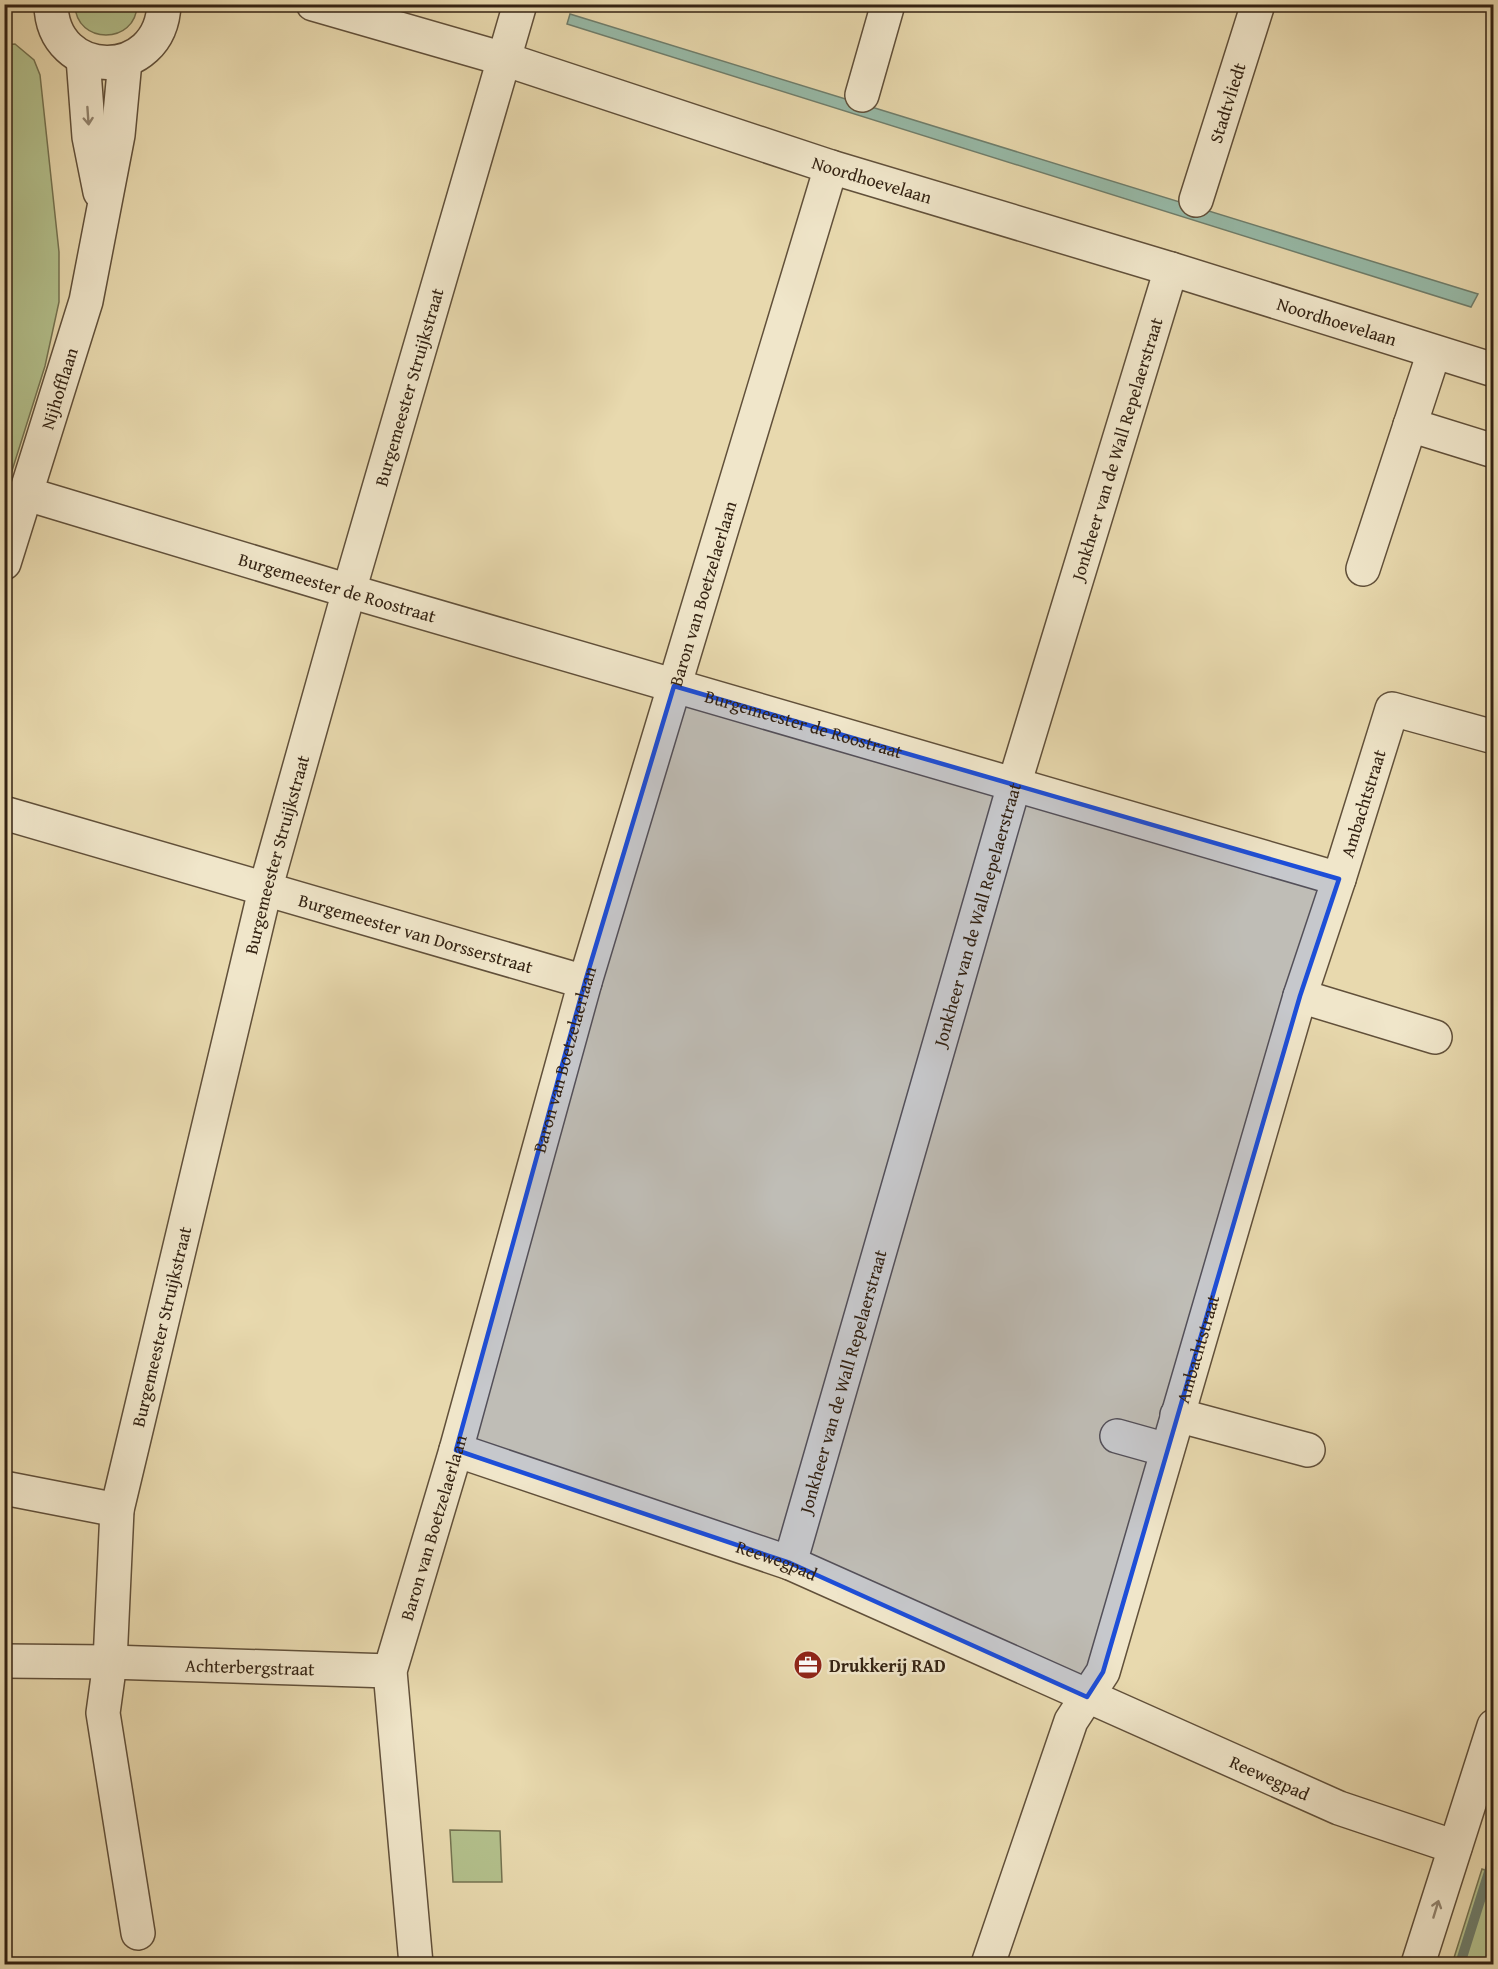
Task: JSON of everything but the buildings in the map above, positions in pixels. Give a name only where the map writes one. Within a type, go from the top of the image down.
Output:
[{"type":"street","points":[[51,4],[51,17],[57,34],[68,48],[83,58],[97,63],[111,64],[126,61],[139,54],[150,44],[159,32],[164,18],[164,4]]},
{"type":"street","name":"Noordhoevelaan","points":[[313,4],[504,59],[831,167],[1171,269],[1494,370]]},
{"type":"street","name":"Burgemeester Struijkstraat","points":[[110,1662],[117,1510],[265,890],[349,591],[520,4]]},
{"type":"street","points":[[862,95],[888,4]]},
{"type":"street","name":"Stadtvliedt","points":[[1196,200],[1258,4]]},
{"type":"street","name":"Nijhofflaan","points":[[83,58],[89,137],[104,212]]},
{"type":"street","name":"Nijhofflaan","points":[[4,563],[86,301],[118,135],[126,61]]},
{"type":"street","name":"Baron van Boetzelaerlaan","points":[[416,1965],[390,1671],[456,1450],[585,982],[831,167]]},
{"type":"street","name":"Jonkheer van de Wall Repelaerstraat","points":[[790,1563],[1014,785],[1171,269]]},
{"type":"street","points":[[1363,569],[1434,352]]},
{"type":"street","points":[[1410,425],[1494,451]]},
{"type":"street","name":"Burgemeester de Roostraat","points":[[27,494],[349,591],[1339,879]]},
{"type":"street","name":"Ambachtstraat","points":[[1086,1697],[1103,1672],[1300,996],[1392,709],[1494,737]]},
{"type":"street","name":"Burgemeester van Dorsserstraat","points":[[4,813],[585,982]]},
{"type":"street","points":[[1300,996],[1435,1037]]},
{"type":"street","points":[[1177,1414],[1308,1450]]},
{"type":"street","points":[[1117,1436],[1167,1450]]},
{"type":"street","name":"Reewegpad","points":[[456,1450],[790,1563],[1339,1808],[1455,1847]]},
{"type":"street","points":[[4,1488],[117,1510]]},
{"type":"street","name":"Achterbergstraat","points":[[4,1661],[390,1671]]},
{"type":"street","points":[[110,1662],[103,1713],[138,1932]]},
{"type":"street","points":[[988,1965],[1071,1720],[1086,1697]]},
{"type":"street","points":[[1418,1965],[1494,1726]]},
{"type":"highlighted area","points":[[674,686],[1339,879],[1300,996],[1103,1672],[1087,1697],[790,1563],[456,1450],[585,982]]},
{"type":"green space","points":[[75,5],[137,5],[134,18],[127,28],[106,35],[85,28],[78,18]]},
{"type":"green space","points":[[15,44],[34,60],[40,75],[59,252],[59,302],[45,366],[5,493],[4,45]]},
{"type":"green space","points":[[450,1830],[500,1831],[502,1882],[453,1882]]},
{"type":"green space","points":[[1482,1869],[1493,1873],[1493,1964],[1452,1964]]},
{"type":"shaded area","points":[[570,14],[1478,294],[1471,307],[567,24]]},
{"type":"waterway","points":[[1460,1964],[1494,1856]]},
{"type":"place","name":"Drukkerij RAD","points":[[808,1665]]}]
